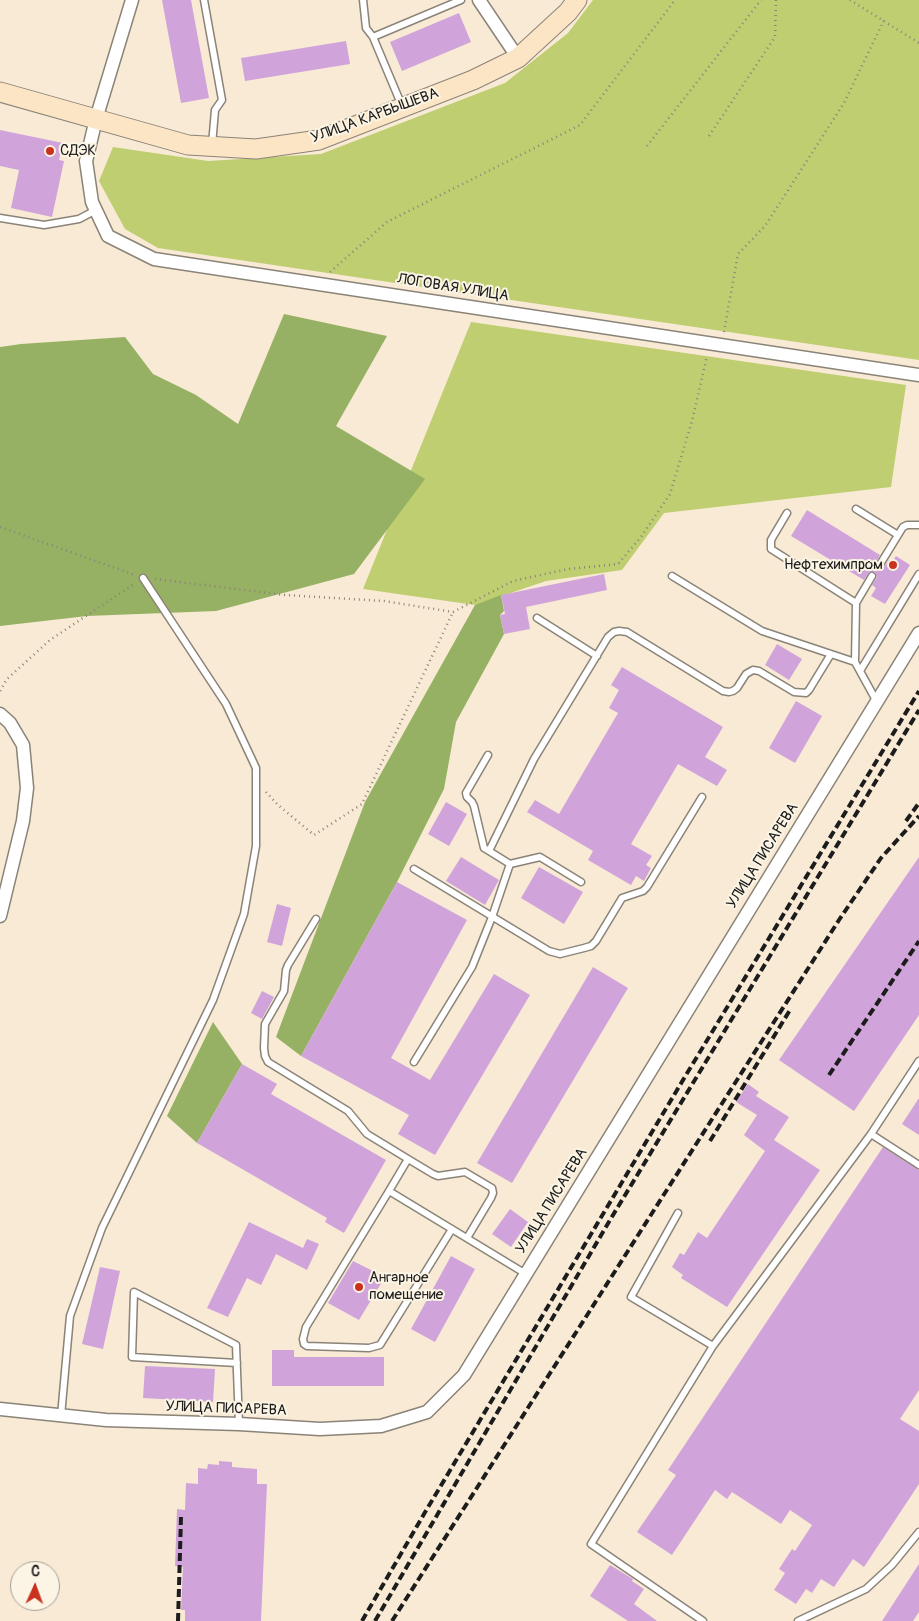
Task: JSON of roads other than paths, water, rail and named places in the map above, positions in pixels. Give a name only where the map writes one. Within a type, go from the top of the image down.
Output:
[{"type":"street","name":"ЛОГОВАЯ УЛИЦА","points":[[132,0],[96,119],[86,161],[92,202],[108,236],[154,259],[919,375]]},
{"type":"street","points":[[478,0],[518,58]]},
{"type":"street","name":"УЛИЦА КАРБЫШЕВА","points":[[0,92],[188,145],[256,149],[319,140],[473,80],[518,58],[568,12],[577,0]]},
{"type":"street","name":"УЛИЦА ПИСАРЕВА","points":[[0,1409],[124,1421],[239,1424],[320,1429],[381,1426],[428,1412],[464,1376],[919,633]]},
{"type":"street","points":[[0,714],[10,723],[23,745],[27,788],[23,821],[0,916]]},
{"type":"lane","points":[[204,0],[222,100],[215,110],[212,146]]},
{"type":"lane","points":[[363,0],[366,28],[373,37],[402,108]]},
{"type":"lane","points":[[373,37],[461,0]]},
{"type":"lane","points":[[0,218],[44,225],[80,219],[96,210]]},
{"type":"lane","points":[[856,509],[898,535]]},
{"type":"lane","points":[[788,513],[771,540],[771,549],[856,603]]},
{"type":"lane","points":[[879,566],[903,527],[919,525]]},
{"type":"lane","points":[[860,671],[919,574]]},
{"type":"lane","points":[[672,576],[762,630],[855,662]]},
{"type":"lane","points":[[872,576],[856,603],[855,662],[876,702]]},
{"type":"lane","points":[[61,1416],[70,1316],[102,1228],[214,1000],[244,914],[256,846],[256,768],[226,704],[144,578]]},
{"type":"lane","points":[[536,618],[597,656]]},
{"type":"lane","points":[[489,851],[534,758],[608,637],[614,632],[627,632],[723,691],[734,691],[746,674],[753,670],[759,671],[794,692],[806,693],[831,654]]},
{"type":"lane","points":[[488,755],[466,793],[474,806],[484,848],[510,864],[540,857],[581,882]]},
{"type":"lane","points":[[414,869],[553,953],[565,953],[591,946],[622,898],[643,891],[647,887],[702,796]]},
{"type":"lane","points":[[414,1062],[472,967],[510,864]]},
{"type":"lane","points":[[316,919],[288,965],[284,990],[265,1024],[265,1056],[268,1062],[348,1111],[367,1134],[433,1174],[438,1176],[466,1172],[492,1188],[492,1198],[467,1238]]},
{"type":"lane","points":[[703,1621],[591,1544],[713,1346],[871,1134],[919,1061]]},
{"type":"lane","points":[[871,1134],[919,1165]]},
{"type":"lane","points":[[408,1159],[306,1327],[303,1339],[304,1344],[307,1346],[370,1348],[376,1348],[380,1345],[452,1229]]},
{"type":"lane","points":[[389,1190],[526,1274]]},
{"type":"lane","points":[[678,1213],[631,1297],[713,1346]]},
{"type":"lane","points":[[237,1363],[132,1357],[134,1292],[236,1345],[237,1363],[239,1424]]},
{"type":"lane","points":[[798,1621],[866,1589],[892,1565],[919,1532]]},
{"type":"railway","points":[[362,1621],[686,1075],[919,691]]},
{"type":"railway","points":[[375,1621],[610,1220],[919,710]]},
{"type":"railway","points":[[906,821],[919,803]]},
{"type":"railway","points":[[392,1621],[839,920],[881,858],[919,816]]},
{"type":"railway","points":[[829,1075],[919,941]]},
{"type":"railway","points":[[710,1141],[790,1010]]},
{"type":"railway","points":[[178,1621],[181,1517]]},
{"type":"place","name":"СДЭК","points":[[50,151]]},
{"type":"place","name":"Нефтехимпром","points":[[893,565]]},
{"type":"place","name":"Ангарное помещение","points":[[359,1287]]}]
